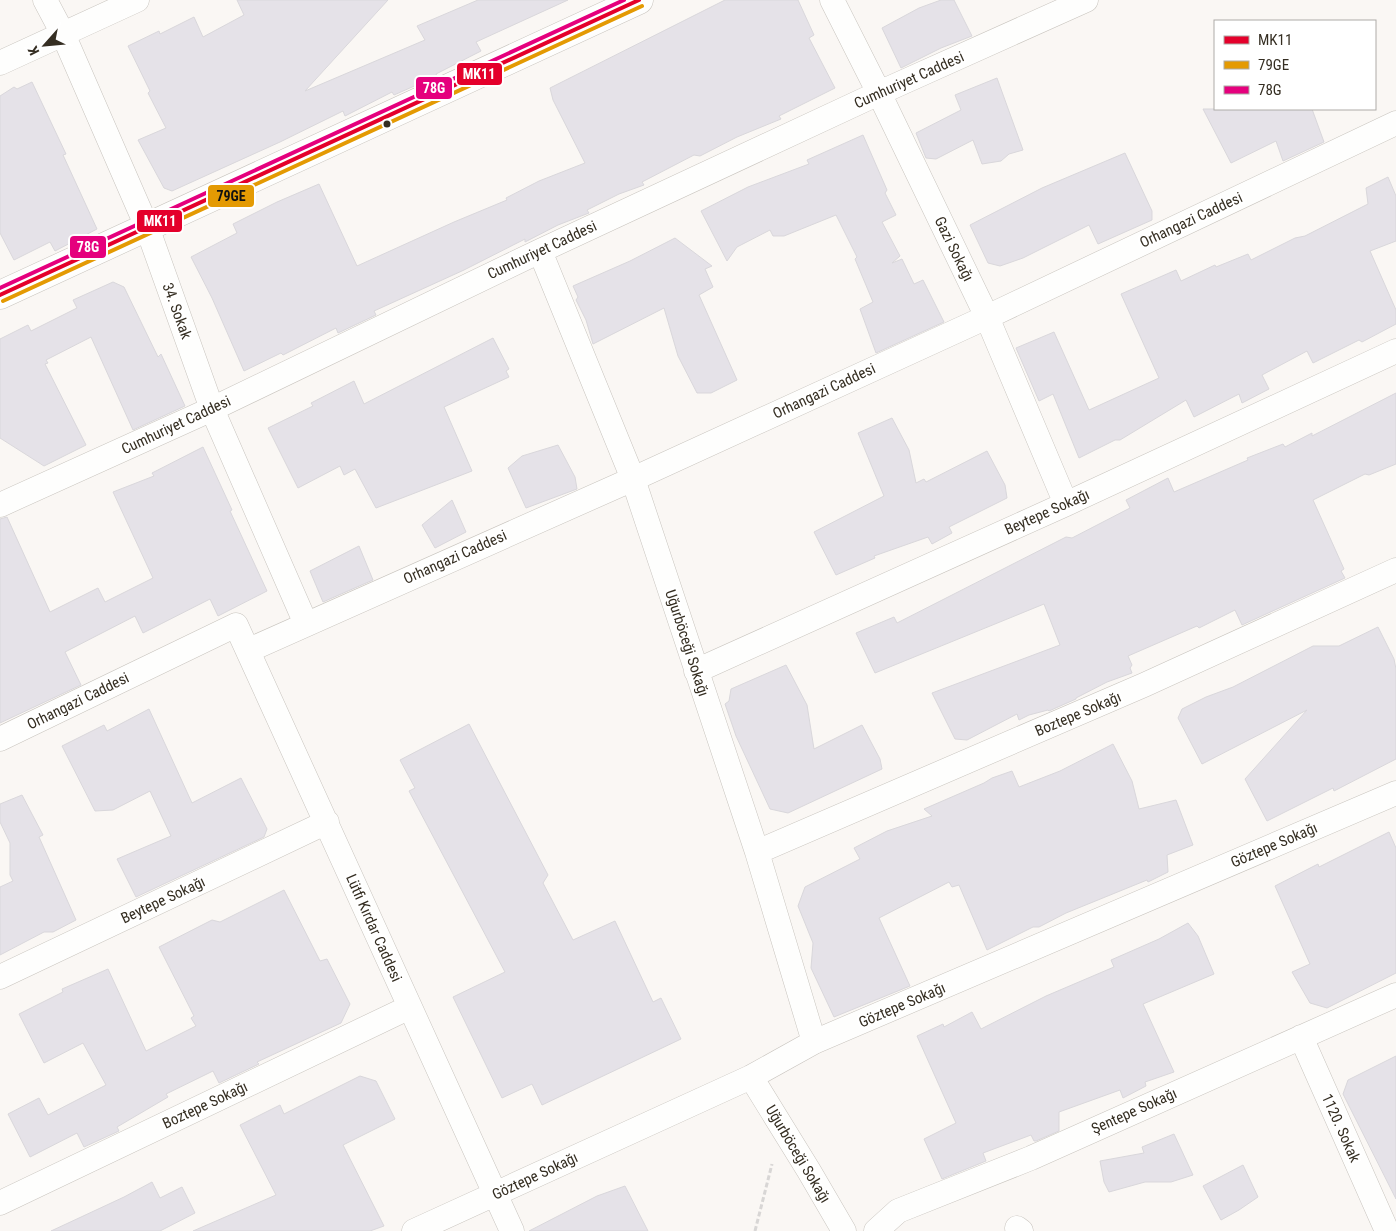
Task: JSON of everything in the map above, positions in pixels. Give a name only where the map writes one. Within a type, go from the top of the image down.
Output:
[{"type":"main road","points":[[0,295],[639,0]]},
{"type":"street","name":"34. Sokak","points":[[45,0],[62,34],[147,228],[212,409],[306,624]]},
{"type":"street","points":[[0,63],[137,0]]},
{"type":"street","name":"Gazi Sokağı","points":[[832,0],[987,316],[1066,504]]},
{"type":"street","name":"Cumhuriyet Caddesi","points":[[0,504],[212,409],[540,251],[879,93],[1086,0]]},
{"type":"street","name":"Orhangazi Caddesi","points":[[248,650],[633,478],[987,316],[1396,123]]},
{"type":"street","name":"Uğurböceği Sokağı","points":[[540,251],[633,478],[757,852],[814,1042]]},
{"type":"street","name":"Beytepe Sokağı","points":[[696,671],[1396,352]]},
{"type":"street","name":"Boztepe Sokağı","points":[[757,852],[1144,685],[1396,570]]},
{"type":"street","name":"Orhangazi Caddesi","points":[[0,739],[236,625]]},
{"type":"street","name":"Lütfi Kırdar Caddesi","points":[[236,625],[512,1231]]},
{"type":"street","name":"Göztepe Sokağı","points":[[414,1231],[751,1077],[814,1042],[1396,793]]},
{"type":"street","name":"Beytepe Sokağı","points":[[0,977],[327,822]]},
{"type":"street","name":"Şentepe Sokağı","points":[[876,1231],[898,1211],[1031,1158],[1396,995]]},
{"type":"street","name":"Boztepe Sokağı","points":[[0,1203],[410,1008]]},
{"type":"street","name":"1120. Sokak","points":[[1300,1037],[1388,1221]]},
{"type":"street","name":"Uğurböceği Sokağı","points":[[751,1077],[844,1231]]},
{"type":"path","points":[[755,1231],[782,1126]]},
{"type":"building","points":[[237,0],[388,0],[305,91],[425,40],[417,26],[478,0],[568,0],[476,42],[481,51],[436,74],[437,76],[394,95],[392,92],[345,116],[343,111],[172,191],[164,188],[138,140],[166,128],[148,93],[150,91],[128,46],[159,31],[160,34],[194,17],[203,37],[244,15]]},
{"type":"building","points":[[725,0],[798,0],[814,35],[809,38],[835,88],[779,116],[781,119],[737,137],[700,156],[694,155],[642,182],[644,185],[619,194],[587,210],[589,213],[558,225],[525,242],[525,239],[464,270],[374,311],[376,315],[338,333],[336,328],[283,355],[281,353],[244,371],[212,298],[191,257],[237,233],[233,224],[319,184],[357,266],[507,200],[506,198],[539,181],[585,163],[553,100],[550,88]]},
{"type":"building","points":[[941,0],[954,0],[972,36],[941,48],[901,68],[882,28],[919,8]]},
{"type":"building","points":[[997,78],[1023,150],[1009,154],[1001,161],[982,164],[973,140],[936,159],[926,158],[916,133],[961,110],[955,95]]},
{"type":"building","points":[[32,82],[66,154],[63,155],[97,229],[55,251],[50,242],[14,260],[0,233],[0,96],[14,87],[17,89]]},
{"type":"building","points":[[1203,109],[1312,110],[1324,142],[1283,161],[1276,141],[1231,163]]},
{"type":"building","points":[[863,135],[887,190],[885,193],[896,215],[882,222],[900,256],[892,263],[902,259],[914,284],[923,280],[944,322],[876,353],[860,309],[873,302],[855,259],[857,257],[836,215],[784,236],[773,236],[770,230],[737,247],[727,261],[701,211],[748,187],[809,164],[807,160]]},
{"type":"building","points":[[1125,153],[1152,211],[1152,220],[1098,244],[1089,225],[1023,258],[1000,266],[988,263],[970,225],[1042,188]]},
{"type":"building","points":[[1388,177],[1396,196],[1396,241],[1370,251],[1396,310],[1396,324],[1362,342],[1359,340],[1313,363],[1307,351],[1262,375],[1269,389],[1242,403],[1239,394],[1194,417],[1186,400],[1120,440],[1115,440],[1079,458],[1053,394],[1039,401],[1016,348],[1054,332],[1089,410],[1159,378],[1121,294],[1176,270],[1181,281],[1215,265],[1216,267],[1248,254],[1251,260],[1295,238],[1305,236],[1368,204],[1366,188]]},
{"type":"building","points":[[675,238],[712,266],[705,269],[713,287],[699,295],[737,380],[711,393],[697,393],[678,356],[664,308],[593,344],[586,320],[576,300],[578,297],[573,286],[630,261]]},
{"type":"building","points":[[113,282],[124,287],[158,357],[161,354],[185,406],[133,430],[91,337],[46,360],[48,363],[45,364],[86,445],[44,466],[0,438],[0,339],[28,325],[31,331],[77,308],[73,300]]},
{"type":"building","points":[[493,338],[509,369],[506,371],[509,377],[444,407],[472,471],[376,508],[355,469],[344,475],[340,466],[298,488],[268,428],[313,406],[311,403],[354,381],[364,404]]},
{"type":"building","points":[[1396,393],[1396,464],[1369,475],[1365,474],[1313,500],[1344,569],[1341,571],[1345,578],[1242,625],[1235,610],[1199,628],[1197,626],[1128,656],[1132,665],[1130,668],[1132,673],[1107,682],[1049,711],[1029,715],[1019,720],[1017,714],[967,740],[955,739],[932,693],[1060,645],[1044,604],[875,673],[856,633],[894,617],[897,623],[1066,537],[1072,538],[1130,508],[1126,500],[1168,478],[1174,492],[1248,460],[1247,458],[1283,444],[1285,447],[1312,433],[1312,436]]},
{"type":"building","points":[[892,418],[909,450],[916,483],[924,479],[926,482],[987,451],[1005,485],[1007,498],[949,527],[952,533],[932,544],[928,537],[874,556],[875,558],[836,575],[814,532],[884,496],[858,433]]},
{"type":"building","points":[[558,445],[575,477],[577,489],[526,508],[508,468],[522,456]]},
{"type":"building","points":[[203,447],[267,591],[218,616],[210,599],[143,633],[135,616],[65,652],[81,685],[0,723],[0,519],[7,517],[50,612],[98,588],[105,602],[153,578],[113,492],[154,476],[152,473]]},
{"type":"building","points":[[452,500],[466,532],[435,548],[422,525]]},
{"type":"building","points":[[359,546],[373,580],[323,602],[310,571]]},
{"type":"building","points":[[1378,627],[1394,659],[1396,669],[1396,759],[1334,791],[1333,788],[1267,821],[1245,779],[1307,710],[1202,764],[1178,718],[1182,709],[1206,697],[1233,687],[1313,646],[1339,646]]},
{"type":"building","points":[[786,665],[807,705],[814,749],[862,725],[880,759],[882,769],[788,813],[770,809],[736,736],[725,704],[729,701],[731,689]]},
{"type":"building","points":[[149,709],[192,803],[241,778],[267,829],[264,837],[136,897],[117,859],[171,836],[150,791],[113,810],[95,811],[62,746],[104,725],[107,731]]},
{"type":"building","points":[[469,724],[548,875],[543,883],[573,940],[615,921],[653,1002],[661,998],[681,1039],[542,1105],[532,1084],[502,1098],[453,997],[505,972],[409,791],[415,788],[400,760]]},
{"type":"building","points":[[1113,744],[1132,781],[1139,809],[1176,800],[1193,845],[1167,855],[1168,872],[1148,882],[1147,880],[1066,913],[1039,927],[1033,927],[987,950],[959,885],[952,887],[949,882],[879,918],[910,986],[834,1017],[811,968],[813,943],[798,906],[805,887],[860,859],[854,848],[887,831],[932,816],[924,809],[992,778],[1012,771],[1019,787],[1060,771]]},
{"type":"building","points":[[22,795],[43,835],[39,837],[76,920],[53,932],[44,932],[0,955],[0,887],[13,881],[10,875],[10,843],[0,822],[0,804]]},
{"type":"building","points":[[1389,832],[1396,848],[1396,973],[1327,1008],[1310,1003],[1292,972],[1310,964],[1275,886],[1318,864],[1319,867]]},
{"type":"building","points":[[284,890],[320,961],[327,959],[350,1004],[341,1023],[257,1062],[259,1064],[219,1083],[213,1071],[166,1094],[168,1097],[117,1127],[119,1131],[84,1147],[77,1133],[30,1157],[8,1114],[39,1098],[48,1115],[106,1085],[83,1043],[44,1063],[19,1014],[63,992],[62,989],[108,969],[146,1051],[196,1026],[191,1018],[194,1016],[159,947],[212,920],[220,922]]},
{"type":"building","points":[[1188,923],[1198,936],[1214,974],[1143,1004],[1174,1072],[1145,1082],[1146,1086],[1123,1098],[1120,1090],[1059,1112],[1059,1131],[1036,1141],[1034,1141],[1031,1135],[983,1153],[986,1161],[942,1179],[924,1139],[956,1123],[917,1036],[943,1024],[944,1027],[972,1012],[981,1029],[1046,996],[1114,967],[1111,960],[1159,939]]},
{"type":"building","points":[[1396,1056],[1396,1199],[1343,1094],[1348,1080]]},
{"type":"building","points":[[360,1076],[376,1081],[395,1119],[343,1145],[384,1226],[370,1231],[193,1231],[276,1195],[240,1125],[280,1105],[284,1114]]},
{"type":"building","points":[[1174,1134],[1193,1175],[1171,1182],[1145,1182],[1109,1192],[1104,1182],[1100,1161],[1144,1153],[1142,1147]]},
{"type":"building","points":[[1243,1165],[1258,1197],[1221,1220],[1203,1186]]},
{"type":"building","points":[[152,1182],[160,1198],[182,1187],[195,1213],[160,1231],[51,1231],[124,1197]]},
{"type":"building","points":[[625,1186],[648,1231],[529,1231],[597,1196]]},
{"type":"transit line","name":"78G","points":[[0,288],[624,0]]},
{"type":"transit line","name":"MK11","points":[[0,295],[639,0]]},
{"type":"transit line","name":"79GE","points":[[3,301],[642,6]]}]
